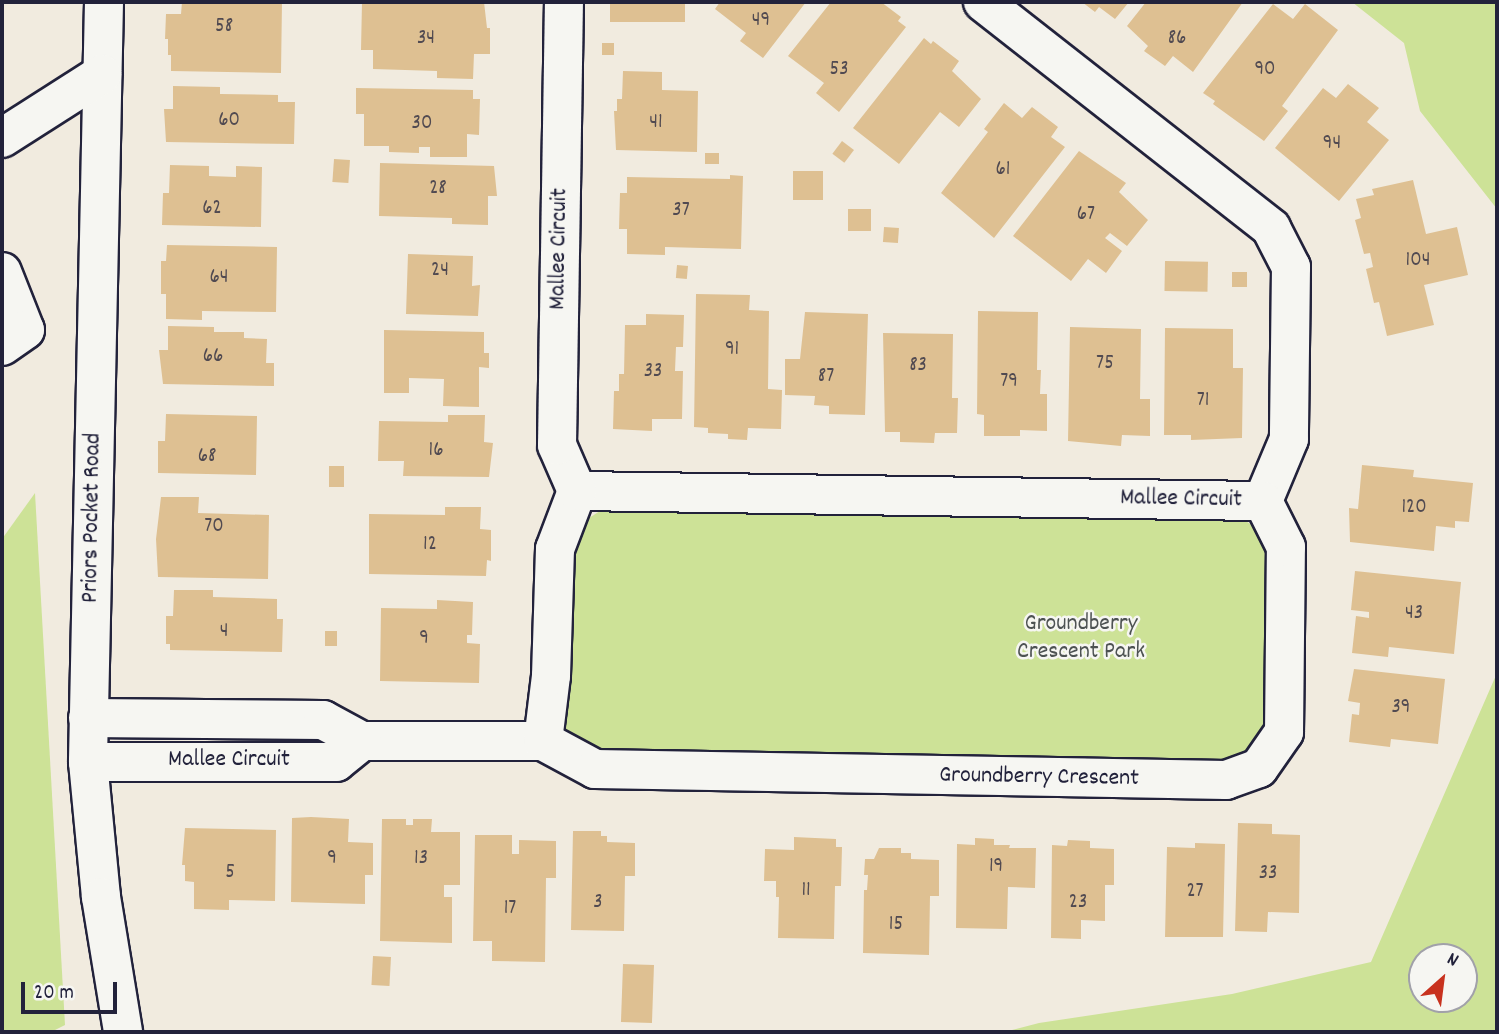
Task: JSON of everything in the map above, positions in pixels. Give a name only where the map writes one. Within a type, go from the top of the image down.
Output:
[{"type":"street","name":"Priors Pocket Road","points":[[104,2],[88,718],[89,762],[101,897],[123,1032]]},
{"type":"street","name":"Mallee Circuit","points":[[564,2],[556,445],[577,491],[1263,501],[1289,439],[1291,267],[1271,228],[983,2]]},
{"type":"street","points":[[2,138],[102,74]]},
{"type":"street","points":[[2,272],[25,330],[2,346]]},
{"type":"street","points":[[544,741],[551,676],[555,549],[577,491]]},
{"type":"street","name":"Groundberry Crescent","points":[[544,741],[595,769],[1226,780],[1259,768],[1284,732],[1286,547],[1263,501]]},
{"type":"street","name":"Mallee Circuit","points":[[88,718],[323,720],[362,741],[544,741]]},
{"type":"street","name":"Mallee Circuit","points":[[89,762],[336,762],[362,741]]},
{"type":"green space","points":[[1352,2],[1497,2],[1497,209],[1420,111],[1404,43]]},
{"type":"green space","points":[[35,493],[65,1025],[51,1032],[2,1032],[2,539]]},
{"type":"green space","name":"Groundberry Crescent Park","points":[[603,509],[1241,518],[1258,529],[1267,542],[1270,709],[1261,739],[1235,763],[608,757],[570,737],[563,725],[565,567],[586,520]]},
{"type":"green space","points":[[1497,673],[1497,1032],[1004,1032],[1039,1023],[1232,994],[1371,962]]},
{"type":"building","points":[[182,2],[282,2],[281,73],[171,71],[168,39],[165,39],[166,14],[181,14]]},
{"type":"building","points":[[362,2],[484,2],[487,28],[490,28],[490,54],[474,54],[473,79],[437,78],[437,71],[373,69],[373,50],[361,50]]},
{"type":"building","points":[[610,2],[685,2],[685,22],[610,22]]},
{"type":"building","points":[[720,2],[806,2],[763,58],[740,41],[746,33],[715,9]]},
{"type":"building","points":[[831,2],[881,2],[901,17],[898,21],[906,27],[839,112],[816,93],[824,83],[788,56]]},
{"type":"building","points":[[1082,2],[1129,2],[1115,19],[1099,7],[1095,12]]},
{"type":"building","points":[[1146,2],[1243,2],[1193,72],[1173,56],[1165,66],[1144,51],[1148,46],[1127,26]]},
{"type":"building","points":[[1273,4],[1293,19],[1305,4],[1338,30],[1282,106],[1288,111],[1264,141],[1213,104],[1215,101],[1203,93]]},
{"type":"building","points":[[924,38],[931,44],[933,41],[959,61],[952,71],[981,99],[959,127],[940,112],[899,164],[853,128]]},
{"type":"building","points":[[602,43],[614,43],[614,55],[602,55]]},
{"type":"building","points":[[623,71],[662,72],[662,90],[698,91],[697,152],[616,150],[614,111],[617,111],[617,99],[622,99]]},
{"type":"building","points":[[1348,84],[1379,108],[1367,122],[1389,140],[1339,201],[1275,148],[1323,88],[1336,98]]},
{"type":"building","points":[[173,86],[220,87],[220,94],[278,95],[278,102],[295,102],[294,144],[166,142],[164,109],[173,109]]},
{"type":"building","points":[[356,88],[473,90],[473,99],[480,99],[479,135],[467,134],[467,157],[430,157],[430,147],[419,147],[419,153],[389,152],[389,146],[364,146],[364,114],[356,114]]},
{"type":"building","points":[[1004,103],[1022,118],[1032,107],[1058,127],[1051,137],[1065,147],[994,238],[941,193],[988,132],[984,129]]},
{"type":"building","points":[[842,141],[854,150],[844,163],[832,154]]},
{"type":"building","points":[[1079,151],[1126,183],[1119,192],[1148,220],[1127,246],[1110,233],[1105,238],[1122,251],[1106,273],[1088,259],[1071,281],[1013,236]]},
{"type":"building","points":[[705,153],[719,153],[719,164],[705,164]]},
{"type":"building","points":[[334,159],[350,160],[348,183],[332,182]]},
{"type":"building","points":[[380,163],[494,166],[497,196],[488,196],[488,225],[452,224],[452,218],[379,216]]},
{"type":"building","points":[[170,165],[209,166],[209,176],[236,177],[236,166],[262,167],[261,227],[162,225],[163,193],[169,193]]},
{"type":"building","points":[[793,171],[823,171],[823,200],[793,200]]},
{"type":"building","points":[[730,175],[743,176],[741,249],[665,247],[665,255],[627,254],[627,229],[619,229],[620,193],[627,193],[627,177],[730,179]]},
{"type":"building","points":[[1413,180],[1426,234],[1457,227],[1468,275],[1424,285],[1434,325],[1387,336],[1379,302],[1374,303],[1366,269],[1373,267],[1370,253],[1364,254],[1355,220],[1361,218],[1356,199],[1374,195],[1372,189]]},
{"type":"building","points":[[848,209],[871,209],[871,231],[848,231]]},
{"type":"building","points":[[884,227],[899,228],[898,243],[883,242]]},
{"type":"building","points":[[167,245],[277,247],[276,312],[202,311],[202,320],[166,319],[166,294],[161,294],[161,261],[166,261]]},
{"type":"building","points":[[408,254],[473,256],[472,286],[480,285],[478,316],[406,314]]},
{"type":"building","points":[[1165,261],[1208,262],[1207,292],[1164,291]]},
{"type":"building","points":[[677,265],[688,266],[687,279],[676,278]]},
{"type":"building","points":[[1232,272],[1247,272],[1247,287],[1232,287]]},
{"type":"building","points":[[696,294],[750,295],[749,310],[769,311],[768,389],[782,390],[781,429],[748,428],[747,440],[728,439],[728,434],[708,433],[708,428],[694,427]]},
{"type":"building","points":[[978,311],[1038,312],[1037,370],[1041,370],[1040,394],[1047,394],[1047,431],[1020,430],[1020,436],[984,436],[984,415],[977,414]]},
{"type":"building","points":[[805,312],[868,314],[865,415],[829,414],[829,406],[814,405],[815,396],[785,395],[785,359],[800,359]]},
{"type":"building","points":[[646,314],[684,315],[683,347],[676,347],[675,371],[683,371],[682,419],[652,419],[652,431],[613,429],[614,391],[619,391],[619,374],[624,374],[625,325],[646,325]]},
{"type":"building","points":[[168,326],[214,327],[214,332],[244,332],[244,338],[267,339],[266,363],[274,363],[274,386],[163,384],[159,350],[168,350]]},
{"type":"building","points":[[1070,327],[1141,329],[1140,399],[1150,399],[1150,436],[1122,435],[1121,446],[1068,441]]},
{"type":"building","points":[[1165,328],[1233,329],[1233,368],[1243,368],[1242,438],[1191,440],[1191,435],[1164,435]]},
{"type":"building","points":[[384,330],[484,332],[484,353],[489,353],[489,368],[479,367],[479,407],[443,406],[444,379],[409,378],[409,393],[384,393]]},
{"type":"building","points":[[883,333],[953,334],[952,398],[958,398],[957,433],[935,433],[934,443],[900,442],[900,432],[885,432]]},
{"type":"building","points":[[166,414],[257,416],[256,475],[158,473],[158,441],[165,441]]},
{"type":"building","points":[[448,415],[485,415],[484,442],[493,443],[489,477],[403,476],[404,461],[378,461],[379,421],[448,422]]},
{"type":"building","points":[[1362,465],[1414,470],[1413,477],[1473,483],[1469,522],[1455,521],[1455,528],[1436,526],[1434,551],[1350,542],[1349,508],[1358,509]]},
{"type":"building","points":[[329,466],[344,466],[344,487],[329,487]]},
{"type":"building","points":[[161,497],[199,497],[198,513],[269,515],[268,579],[158,577],[156,539]]},
{"type":"building","points":[[445,507],[481,507],[480,529],[491,530],[491,561],[487,560],[486,576],[369,574],[369,514],[445,515]]},
{"type":"building","points":[[1355,571],[1461,582],[1454,654],[1389,647],[1388,657],[1352,653],[1356,616],[1369,618],[1369,612],[1351,610]]},
{"type":"building","points":[[174,590],[213,590],[213,597],[277,599],[277,619],[283,619],[282,652],[170,650],[170,644],[166,644],[166,616],[173,616]]},
{"type":"building","points":[[437,600],[473,602],[472,635],[467,635],[467,643],[480,644],[479,683],[380,681],[381,608],[437,609]]},
{"type":"building","points":[[325,631],[337,631],[337,646],[325,646]]},
{"type":"building","points":[[1354,669],[1445,679],[1438,744],[1391,739],[1390,747],[1349,742],[1352,714],[1359,715],[1360,703],[1348,701]]},
{"type":"building","points":[[292,818],[349,819],[348,842],[373,843],[373,875],[365,875],[365,904],[291,902]]},
{"type":"building","points":[[382,819],[406,819],[406,825],[413,825],[413,819],[432,819],[431,832],[460,832],[460,885],[444,885],[444,897],[452,897],[452,943],[380,941]]},
{"type":"building","points":[[1238,823],[1272,824],[1272,834],[1300,835],[1299,913],[1268,912],[1267,932],[1235,931]]},
{"type":"building","points":[[185,828],[276,830],[275,901],[229,900],[229,910],[194,909],[194,882],[185,881],[185,865],[182,865]]},
{"type":"building","points":[[573,831],[601,831],[601,836],[607,836],[607,842],[635,843],[635,876],[625,876],[624,931],[571,930]]},
{"type":"building","points":[[475,835],[512,835],[512,854],[519,854],[519,840],[556,841],[556,878],[546,878],[545,962],[492,961],[492,941],[473,941]]},
{"type":"building","points":[[794,837],[836,839],[836,847],[842,847],[841,886],[835,886],[834,939],[778,938],[779,897],[776,897],[776,881],[764,881],[765,849],[794,850]]},
{"type":"building","points":[[975,838],[994,839],[994,845],[1010,845],[1009,848],[1036,848],[1035,888],[1008,887],[1007,929],[956,928],[957,844],[975,845]]},
{"type":"building","points":[[1068,840],[1090,841],[1090,848],[1114,849],[1114,885],[1105,885],[1105,921],[1081,920],[1081,939],[1051,938],[1052,845],[1067,846]]},
{"type":"building","points":[[1195,843],[1225,844],[1223,937],[1165,937],[1167,847],[1195,848]]},
{"type":"building","points":[[879,848],[901,848],[901,853],[911,853],[911,859],[939,860],[939,896],[930,896],[929,955],[863,953],[864,890],[867,890],[868,875],[864,875],[865,859],[874,859]]},
{"type":"building","points":[[373,956],[391,957],[389,986],[371,985]]},
{"type":"building","points":[[623,964],[654,965],[652,1023],[621,1022]]}]
